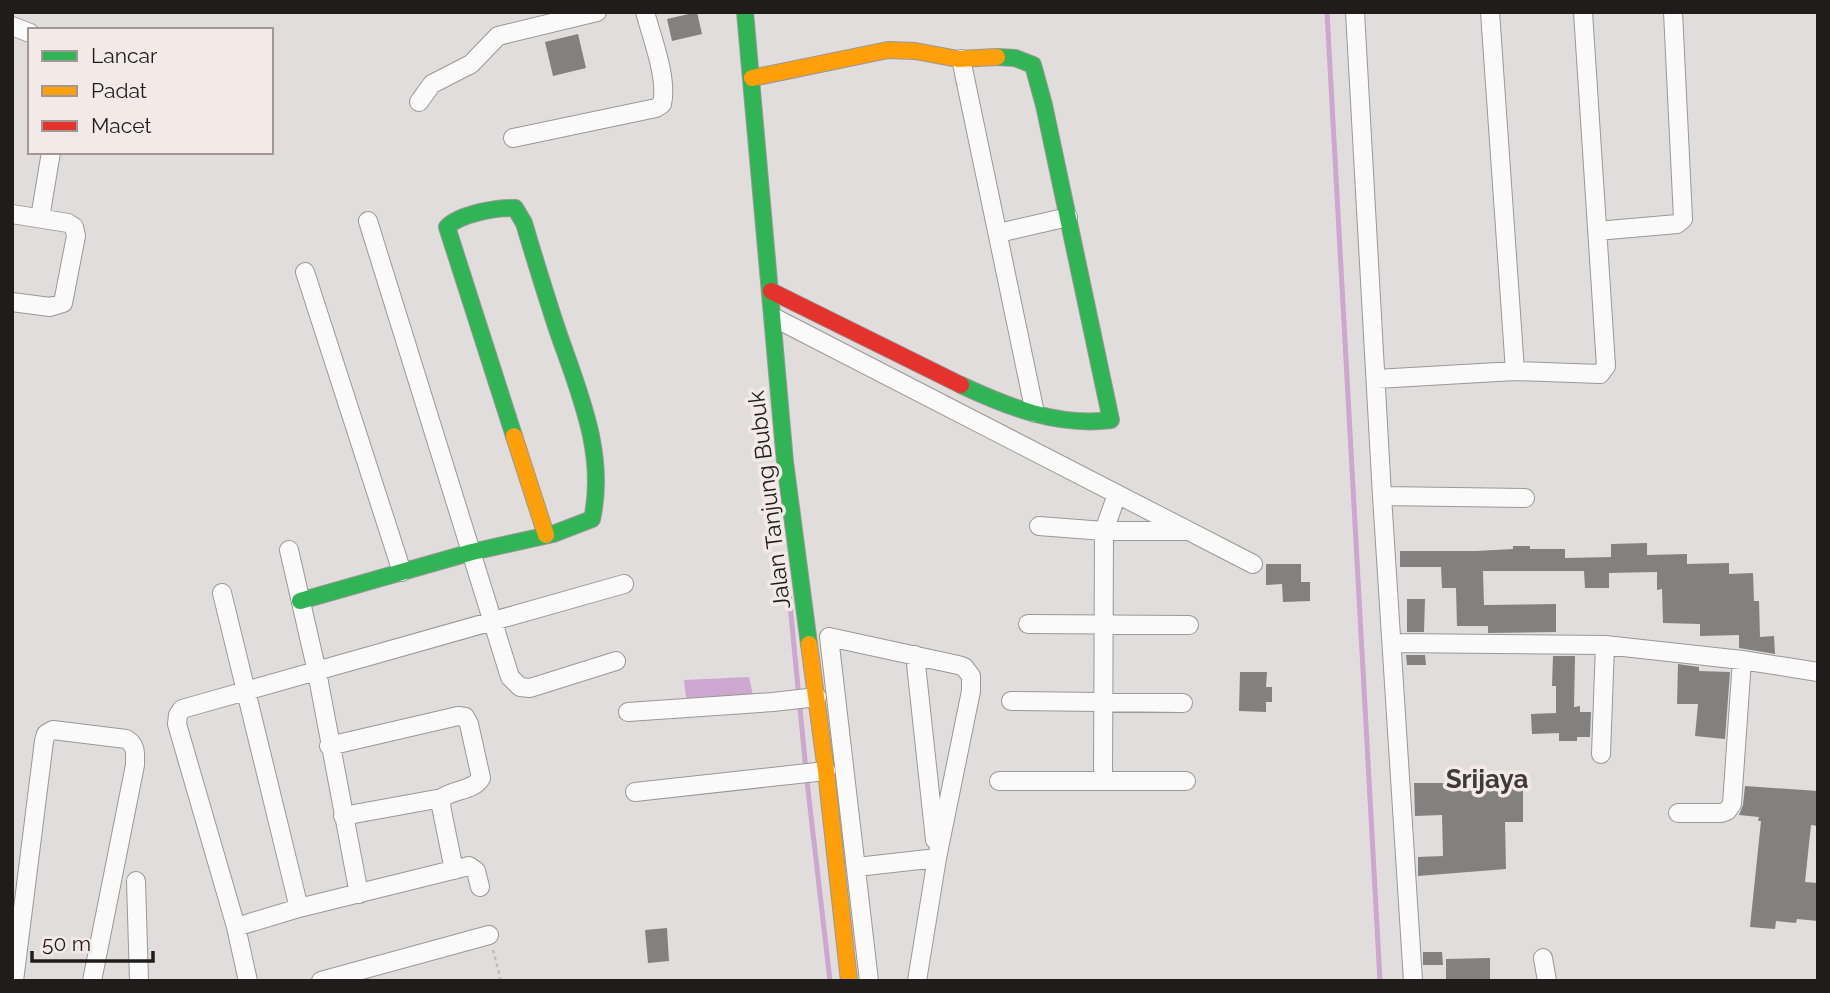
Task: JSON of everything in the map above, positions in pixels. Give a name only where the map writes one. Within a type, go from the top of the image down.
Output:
[{"type":"street","points":[[419,102],[432,84],[471,64],[498,36],[597,12]]},
{"type":"street","points":[[513,138],[656,108],[662,104],[664,96],[660,72],[645,12]]},
{"type":"street","name":"Jalan Tanjung Bubuk","points":[[745,12],[785,462],[820,772],[836,861],[849,981]]},
{"type":"street","points":[[1355,12],[1413,981]]},
{"type":"street","points":[[1490,12],[1515,371]]},
{"type":"street","points":[[1376,379],[1515,371],[1600,374],[1604,371],[1583,12]]},
{"type":"street","points":[[1597,231],[1678,224],[1683,219],[1674,12]]},
{"type":"street","points":[[752,78],[888,50],[922,51],[961,59],[1016,57],[1033,65],[1069,217],[1111,420],[1095,425],[995,402],[771,291]]},
{"type":"street","points":[[961,59],[1035,413]]},
{"type":"street","points":[[40,218],[51,154]]},
{"type":"street","points":[[300,601],[471,553],[546,535],[584,525],[592,519],[596,499],[596,463],[585,415],[524,223],[515,208],[501,206],[453,221],[447,227],[546,535]]},
{"type":"street","points":[[12,214],[68,223],[73,225],[75,230],[64,302],[50,307],[12,302]]},
{"type":"street","points":[[999,233],[1069,217]]},
{"type":"street","points":[[368,220],[510,677],[520,687],[530,688],[616,662]]},
{"type":"street","points":[[305,272],[402,572]]},
{"type":"street","points":[[773,317],[1253,564]]},
{"type":"street","points":[[1103,781],[1104,531],[1117,494]]},
{"type":"street","points":[[1382,496],[1525,498]]},
{"type":"street","points":[[1039,526],[1104,531],[1190,531]]},
{"type":"street","points":[[289,550],[317,672],[359,894]]},
{"type":"street","points":[[248,981],[236,927],[177,724],[182,709],[624,584]]},
{"type":"street","points":[[222,593],[299,908]]},
{"type":"street","points":[[1028,624],[1189,625]]},
{"type":"street","points":[[869,981],[829,637],[964,667],[971,676],[971,691],[937,858],[917,981]]},
{"type":"street","points":[[1392,643],[1605,645],[1742,660],[1818,673]]},
{"type":"street","points":[[1601,754],[1605,645]]},
{"type":"street","points":[[915,655],[937,858]]},
{"type":"street","points":[[1678,813],[1721,813],[1727,811],[1732,804],[1742,660]]},
{"type":"street","points":[[628,712],[812,697]]},
{"type":"street","points":[[1011,701],[1183,703]]},
{"type":"street","points":[[329,746],[458,716],[465,717],[481,775],[476,785],[448,793],[442,798],[343,816]]},
{"type":"street","points":[[14,981],[44,741],[46,734],[53,730],[126,739],[135,748],[135,765],[92,981]]},
{"type":"street","points":[[635,792],[820,772]]},
{"type":"street","points":[[999,780],[1186,781]]},
{"type":"street","points":[[442,798],[441,806],[454,870]]},
{"type":"street","points":[[836,861],[857,863],[937,858]]},
{"type":"street","points":[[236,927],[299,908],[469,866],[474,868],[480,887]]},
{"type":"street","points":[[136,881],[139,981]]},
{"type":"street","points":[[321,981],[489,935]]},
{"type":"street","points":[[1543,958],[1547,981]]},
{"type":"path","points":[[489,935],[501,981]]},
{"type":"shaded area","points":[[749,677],[754,700],[687,705],[684,680]]},
{"type":"building","points":[[697,12],[702,34],[672,41],[667,19]]},
{"type":"building","points":[[578,34],[586,68],[553,76],[545,42]]},
{"type":"building","points":[[1647,543],[1647,555],[1687,554],[1687,564],[1729,563],[1729,574],[1753,573],[1754,601],[1759,601],[1760,637],[1774,636],[1775,654],[1739,648],[1739,635],[1700,636],[1700,624],[1663,623],[1662,589],[1657,590],[1657,572],[1609,573],[1609,588],[1585,588],[1584,571],[1483,571],[1484,605],[1556,604],[1556,632],[1488,633],[1488,626],[1457,626],[1456,588],[1442,588],[1441,567],[1400,567],[1400,551],[1476,551],[1530,546],[1530,549],[1565,549],[1565,558],[1611,557],[1611,544]]},
{"type":"building","points":[[1266,564],[1301,564],[1301,582],[1310,582],[1310,601],[1283,602],[1282,584],[1266,585]]},
{"type":"building","points":[[1407,599],[1425,599],[1424,632],[1407,632]]},
{"type":"building","points":[[1406,655],[1425,655],[1426,665],[1407,665]]},
{"type":"building","points":[[1553,656],[1575,656],[1574,707],[1580,706],[1580,712],[1591,712],[1590,737],[1577,737],[1577,741],[1559,741],[1559,733],[1532,734],[1531,714],[1556,713],[1556,686],[1552,686]]},
{"type":"building","points":[[1678,664],[1699,667],[1699,671],[1730,672],[1725,739],[1695,736],[1698,704],[1677,704]]},
{"type":"building","points":[[1240,672],[1267,672],[1266,687],[1272,687],[1272,702],[1266,702],[1266,712],[1239,711]]},
{"type":"building","points":[[1414,783],[1446,783],[1446,787],[1523,784],[1523,822],[1505,822],[1506,869],[1418,876],[1418,857],[1443,856],[1442,815],[1415,816]]},
{"type":"building","points":[[1745,786],[1818,791],[1818,826],[1811,825],[1805,882],[1818,883],[1818,921],[1776,921],[1775,929],[1750,927],[1761,821],[1758,821],[1759,817],[1739,815]]},
{"type":"building","points":[[667,928],[669,961],[648,963],[645,930]]},
{"type":"building","points":[[1423,952],[1442,952],[1443,965],[1423,965]]},
{"type":"building","points":[[1490,958],[1490,981],[1446,981],[1446,959]]},
{"type":"waterway","points":[[1327,12],[1380,981]]},
{"type":"waterway","points":[[789,594],[830,981]]},
{"type":"traffic: fast","points":[[745,12],[785,462],[809,644]]},
{"type":"traffic: fast","points":[[961,385],[1015,408],[1053,418],[1072,421],[1111,420],[1044,105],[1033,65],[1015,58],[997,57]]},
{"type":"traffic: fast","points":[[300,601],[472,552],[553,534],[592,519],[596,469],[588,421],[524,223],[515,208],[507,208],[469,215],[447,227],[514,436]]},
{"type":"traffic: slow","points":[[752,78],[888,50],[915,51],[958,59],[997,57]]},
{"type":"traffic: slow","points":[[514,436],[546,535]]},
{"type":"traffic: slow","points":[[809,644],[849,981]]},
{"type":"traffic: jam","points":[[771,291],[961,385]]},
{"type":"district","name":"Srijaya","points":[[1487,779]]}]
